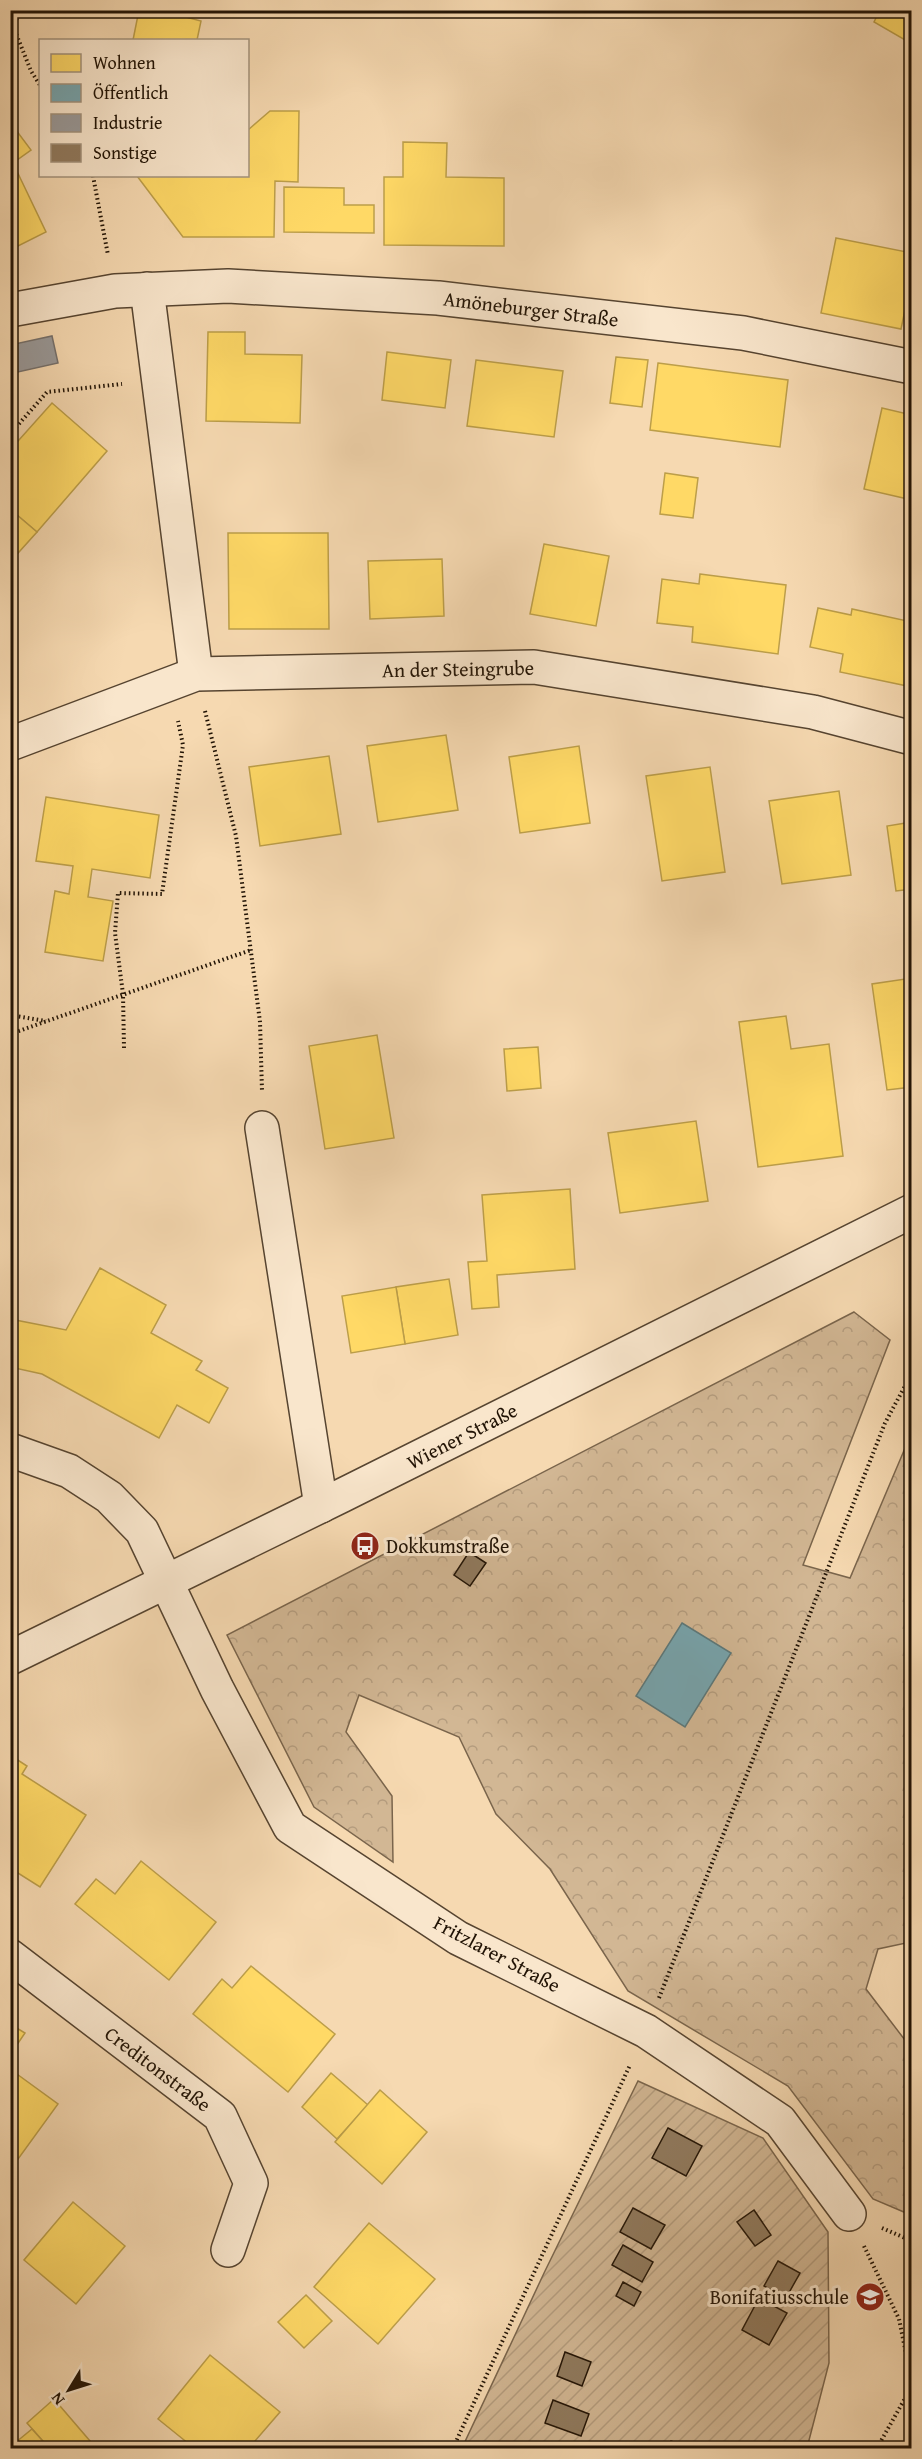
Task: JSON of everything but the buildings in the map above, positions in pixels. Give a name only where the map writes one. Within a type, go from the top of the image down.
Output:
[{"type":"street","name":"Amöneburger Straße","points":[[10,310],[115,291],[228,286],[438,298],[743,333],[912,367]]},
{"type":"street","points":[[147,289],[159,380],[183,679]]},
{"type":"street","name":"An der Steingrube","points":[[10,744],[183,679],[534,667],[813,712],[912,738]]},
{"type":"street","points":[[262,1128],[321,1506]]},
{"type":"street","name":"Wiener Straße","points":[[10,1658],[321,1506],[912,1211]]},
{"type":"street","points":[[10,1450],[69,1471],[109,1497],[142,1531],[166,1582]]},
{"type":"street","name":"Fritzlarer Straße","points":[[166,1582],[217,1689],[290,1827],[458,1938],[646,2031],[780,2121],[849,2214]]},
{"type":"street","name":"Creditonstraße","points":[[10,1956],[220,2116],[251,2183],[228,2250]]},
{"type":"path","points":[[21,10],[13,26],[31,71],[39,83]]},
{"type":"path","points":[[93,177],[115,291]]},
{"type":"path","points":[[10,434],[46,392],[159,380]]},
{"type":"path","points":[[183,679],[236,836],[260,1022],[262,1128]]},
{"type":"path","points":[[124,1048],[123,994],[115,933],[118,893],[162,894],[183,745],[183,679]]},
{"type":"path","points":[[10,1034],[251,950]]},
{"type":"path","points":[[10,1016],[47,1021]]},
{"type":"path","points":[[453,2448],[646,2031],[885,1423],[912,1373]]},
{"type":"path","points":[[849,2214],[912,2241]]},
{"type":"path","points":[[849,2214],[899,2319],[912,2385],[877,2448]]},
{"type":"green space","points":[[854,1312],[890,1340],[803,1565],[850,1578],[911,1434],[911,1942],[878,1949],[866,1989],[911,2048],[911,2215],[873,2199],[788,2086],[628,1991],[550,1869],[496,1814],[459,1737],[359,1695],[346,1732],[392,1796],[393,1862],[314,1807],[227,1635]]},
{"type":"green space","points":[[638,2081],[763,2138],[828,2232],[829,2363],[807,2448],[462,2448],[545,2271]]},
{"type":"place","name":"Dokkumstraße","points":[[365,1546]]},
{"type":"place","name":"Bonifatiusschule","points":[[870,2297]]}]
